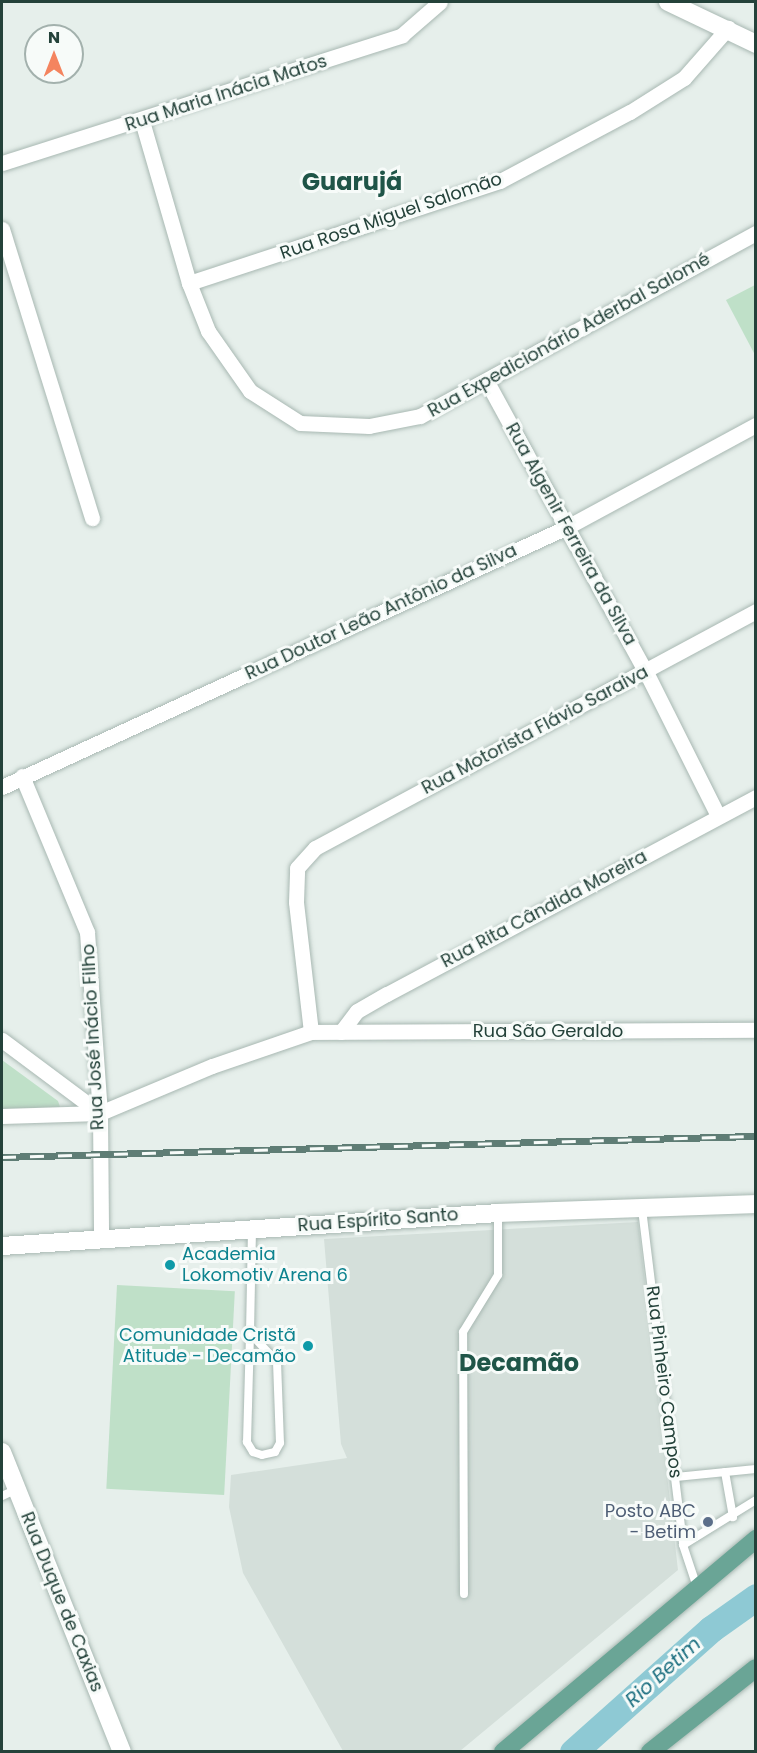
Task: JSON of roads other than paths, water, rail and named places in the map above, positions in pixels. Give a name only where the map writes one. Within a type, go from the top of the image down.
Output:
[{"type":"main road","points":[[503,1752],[756,1539]]},
{"type":"main road","points":[[650,1752],[756,1668]]},
{"type":"street","name":"Rua Maria Inácia Matos","points":[[2,163],[142,121],[402,35],[440,2]]},
{"type":"street","points":[[668,2],[728,28],[756,44]]},
{"type":"street","name":"Rua Rosa Miguel Salomão","points":[[189,284],[500,181],[630,112],[684,78],[728,28]]},
{"type":"street","name":"Rua Expedicionário Aderbal Salomé","points":[[142,121],[189,284],[208,331],[250,391],[300,423],[369,426],[420,416],[487,382],[756,233]]},
{"type":"street","points":[[2,229],[92,518]]},
{"type":"street","name":"Rua Algenir Ferreira da Silva","points":[[487,382],[645,670],[718,816]]},
{"type":"street","name":"Rua Doutor Leão Antônio da Silva","points":[[2,787],[567,527],[756,425]]},
{"type":"street","name":"Rua Motorista Flávio Saraiva","points":[[311,1032],[296,902],[297,868],[315,848],[756,611]]},
{"type":"street","name":"Rua José Inácio Filho","points":[[22,776],[87,932],[100,1113],[101,1238]]},
{"type":"street","name":"Rua Rita Cândida Moreira","points":[[341,1032],[357,1011],[376,999],[756,797]]},
{"type":"street","name":"Rua São Geraldo","points":[[100,1113],[212,1066],[311,1032],[756,1030]]},
{"type":"street","points":[[2,1040],[100,1113]]},
{"type":"street","points":[[2,1116],[100,1113]]},
{"type":"street","name":"Rua Espírito Santo","points":[[2,1246],[498,1213],[756,1204]]},
{"type":"street","name":"Rua Duque de Caxias","points":[[2,1452],[9,1492],[122,1752]]},
{"type":"lane","name":"Rua Pinheiro Campos","points":[[642,1209],[683,1545],[697,1588]]},
{"type":"lane","points":[[464,1594],[463,1332],[498,1275],[498,1213]]},
{"type":"lane","points":[[250,1333],[277,1362],[280,1443],[275,1452],[262,1455],[253,1452],[247,1442],[252,1228]]},
{"type":"lane","points":[[676,1477],[756,1469]]},
{"type":"lane","points":[[725,1472],[733,1517]]},
{"type":"lane","points":[[683,1545],[733,1517],[756,1500]]},
{"type":"waterway","name":"Rio Betim","points":[[573,1752],[711,1629],[756,1597]]},
{"type":"railway","points":[[2,1157],[756,1136]]},
{"type":"place","name":"Academia Lokomotiv Arena 6","points":[[170,1265]]},
{"type":"place","name":"Comunidade Cristã Atitude - Decamão","points":[[308,1346]]},
{"type":"place","name":"Posto ABC - Betim","points":[[708,1522]]},
{"type":"district","name":"Guarujá","points":[[352,182]]},
{"type":"district","name":"Decamão","points":[[519,1363]]}]
